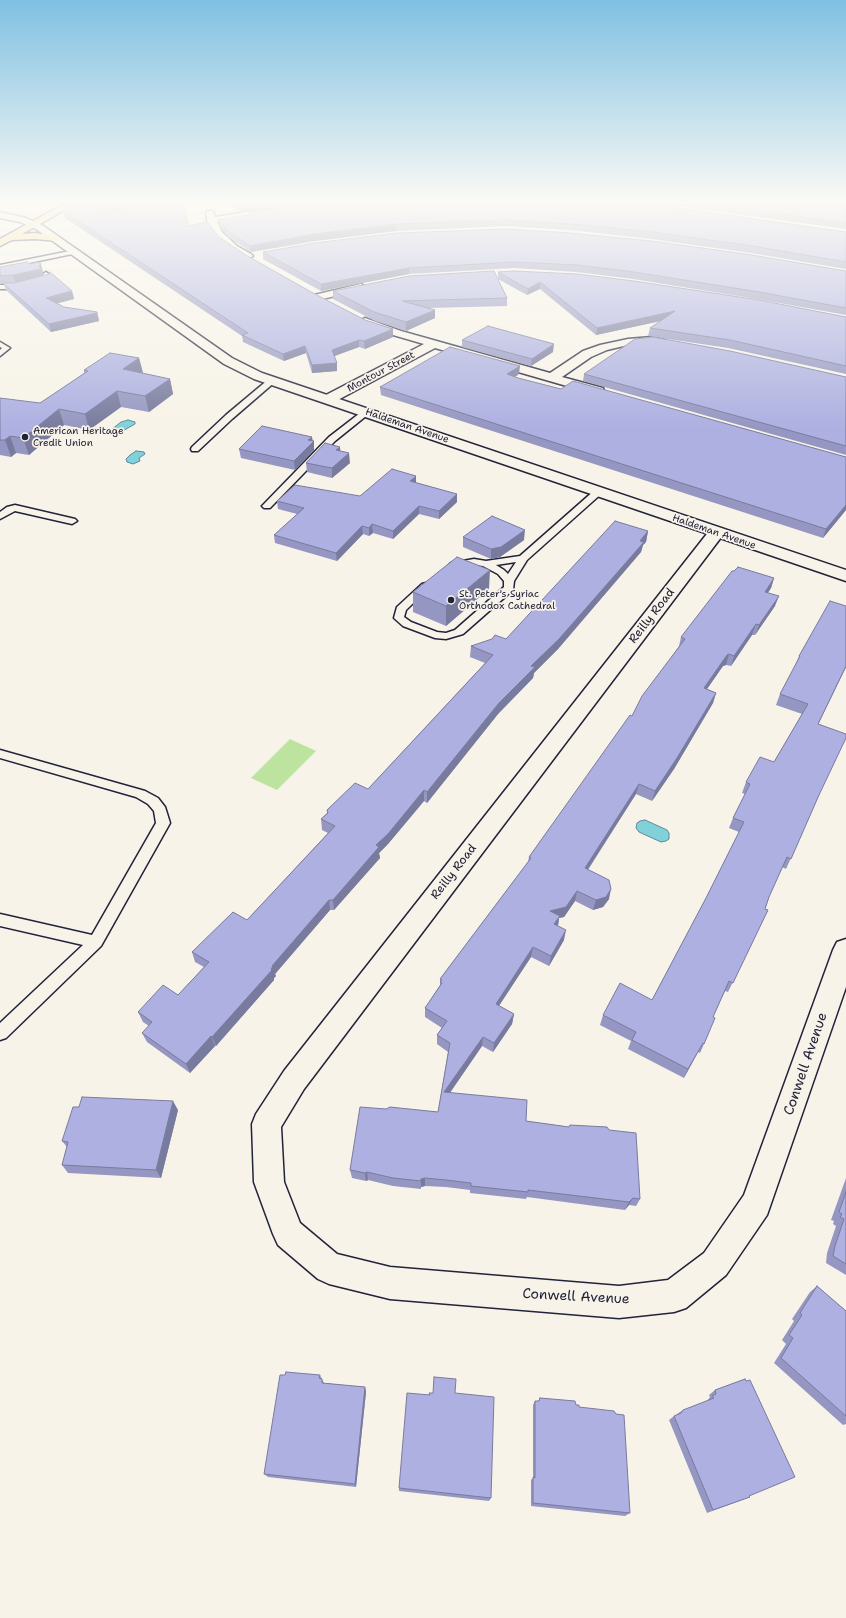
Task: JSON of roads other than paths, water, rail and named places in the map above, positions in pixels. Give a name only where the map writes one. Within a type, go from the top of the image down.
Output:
[{"type":"street","name":"Haldeman Avenue","points":[[111,278],[228,361],[272,381],[329,399],[716,533],[846,576]]},
{"type":"street","points":[[337,307],[315,295],[374,284]]},
{"type":"street","points":[[355,317],[383,329],[612,395]]},
{"type":"street","points":[[552,378],[587,354],[604,347],[628,342],[652,340],[671,343]]},
{"type":"street","name":"Montour Street","points":[[329,399],[433,344]]},
{"type":"street","name":"Reilly Road","points":[[289,1234],[269,1182],[266,1124],[298,1074],[716,533]]},
{"type":"street","name":"Conwell Avenue","points":[[289,1234],[329,1268],[390,1283],[619,1302],[674,1296],[715,1264],[756,1204],[846,950]]},
{"type":"lane","points":[[0,287],[16,287],[44,281],[49,279],[49,278]]},
{"type":"lane","points":[[0,344],[7,348],[0,354]]},
{"type":"lane","points":[[195,449],[229,417],[272,381]]},
{"type":"lane","points":[[267,506],[332,439],[367,412]]},
{"type":"lane","points":[[434,579],[401,609],[399,618],[407,624],[435,635],[446,636],[459,632],[509,588],[509,581],[523,558],[598,492]]},
{"type":"lane","points":[[0,516],[10,509],[15,508],[72,521]]},
{"type":"lane","points":[[486,564],[523,558]]},
{"type":"lane","points":[[445,568],[474,562],[486,564],[501,572],[509,581]]},
{"type":"lane","points":[[0,754],[140,794],[153,800],[160,810],[163,823],[96,942],[0,1033]]},
{"type":"lane","points":[[0,920],[96,942]]},
{"type":"water","points":[[128,420],[135,422],[135,424],[119,433],[115,433],[111,430],[121,422]]},
{"type":"water","points":[[136,451],[144,452],[145,454],[139,458],[140,461],[133,464],[127,462],[126,459]]},
{"type":"water","points":[[645,820],[667,830],[669,833],[669,839],[661,842],[639,832],[636,828],[637,823]]},
{"type":"place","name":"American Heritage Credit Union","points":[[25,437]]},
{"type":"place","name":"St. Peter's Syriac Orthodox Cathedral","points":[[451,600]]}]
